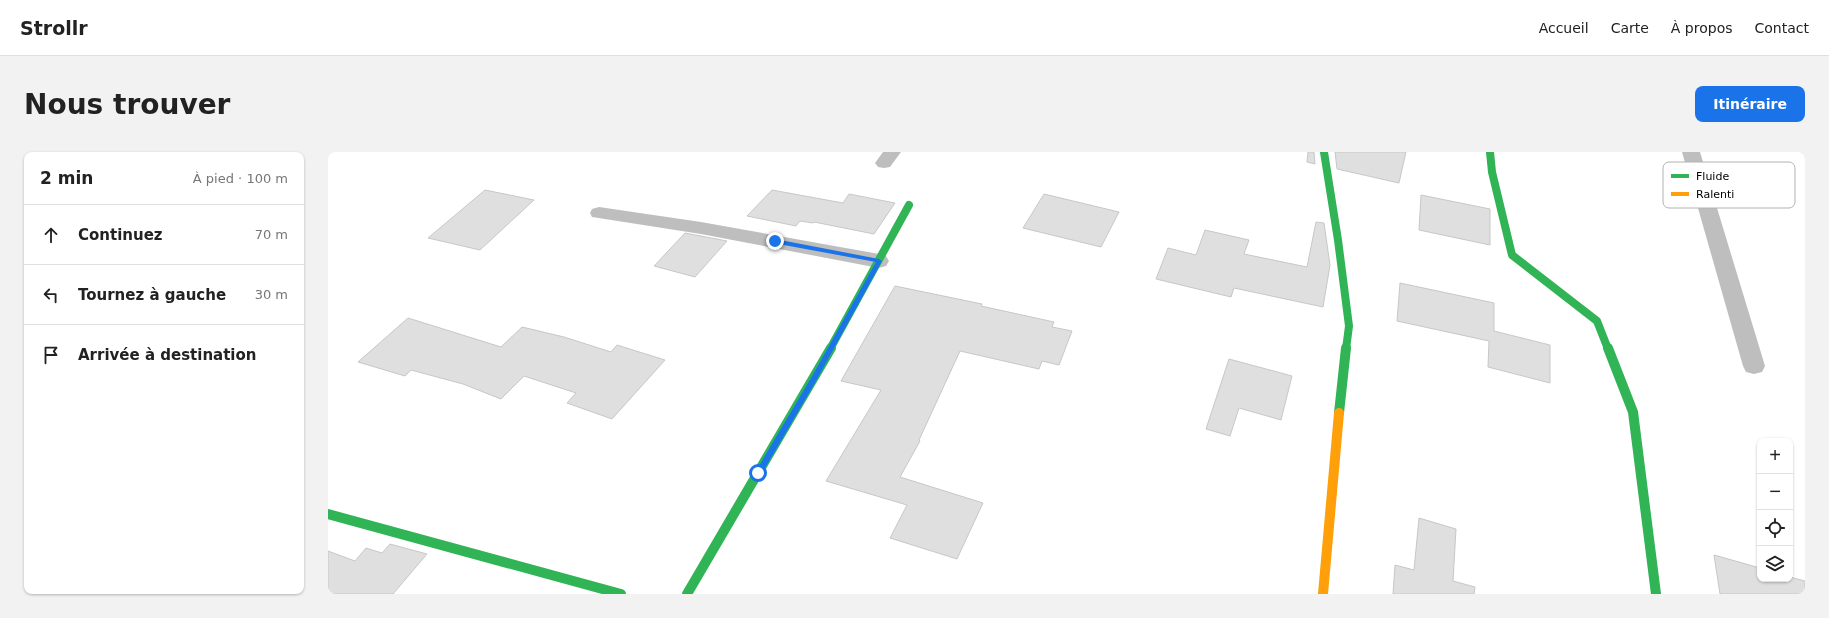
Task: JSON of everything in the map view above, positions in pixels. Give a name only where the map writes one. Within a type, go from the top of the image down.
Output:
[{"type":"street","points":[[1323,594],[1333,472],[1349,326],[1338,240],[1324,152]]},
{"type":"street","points":[[1490,152],[1492,172],[1512,255],[1597,321],[1633,412],[1656,594]]},
{"type":"street","points":[[1691,152],[1694,162]]},
{"type":"street","points":[[687,594],[814,379],[909,205]]},
{"type":"street","points":[[1707,208],[1754,366]]},
{"type":"street","points":[[599,213],[701,228],[879,261]]},
{"type":"street","points":[[328,514],[621,594]]},
{"type":"building","points":[[1308,152],[1314,152],[1315,164],[1307,162]]},
{"type":"building","points":[[1335,152],[1406,152],[1399,183],[1337,169]]},
{"type":"building","points":[[485,190],[534,200],[480,250],[428,238]]},
{"type":"building","points":[[772,190],[843,203],[849,194],[895,203],[874,234],[814,222],[800,221],[796,226],[747,216]]},
{"type":"building","points":[[1044,194],[1119,212],[1101,247],[1023,228]]},
{"type":"building","points":[[1421,195],[1490,209],[1490,245],[1419,230]]},
{"type":"building","points":[[1316,222],[1324,223],[1330,265],[1323,307],[1234,288],[1231,297],[1156,279],[1168,248],[1196,255],[1205,230],[1249,240],[1244,254],[1307,267]]},
{"type":"building","points":[[685,233],[727,241],[695,277],[654,266]]},
{"type":"building","points":[[1400,283],[1494,303],[1494,331],[1550,345],[1550,383],[1488,367],[1489,341],[1397,321]]},
{"type":"building","points":[[895,286],[982,304],[981,306],[1054,322],[1052,327],[1072,331],[1059,365],[1042,361],[1039,369],[960,351],[919,440],[920,441],[900,477],[983,503],[957,559],[890,538],[907,505],[826,481],[881,390],[841,381]]},
{"type":"building","points":[[408,318],[501,347],[522,327],[564,337],[611,352],[617,345],[665,360],[612,419],[567,403],[576,393],[524,376],[501,399],[463,384],[411,370],[405,376],[358,362]]},
{"type":"building","points":[[1229,359],[1292,376],[1281,420],[1239,408],[1230,436],[1206,429]]},
{"type":"building","points":[[1419,518],[1456,529],[1453,581],[1475,587],[1474,594],[1393,594],[1395,565],[1414,570]]},
{"type":"building","points":[[390,544],[427,554],[393,594],[328,594],[328,551],[355,561],[366,548],[382,553]]},
{"type":"building","points":[[1714,555],[1757,567],[1757,582],[1793,582],[1793,578],[1805,581],[1805,594],[1720,594]]},
{"type":"traffic: fast","points":[[1324,152],[1338,240],[1349,326],[1339,413]]},
{"type":"traffic: fast","points":[[1490,152],[1492,172],[1512,255],[1597,321],[1633,412],[1656,594]]},
{"type":"traffic: fast","points":[[687,594],[814,379],[909,205]]},
{"type":"traffic: fast","points":[[328,514],[621,594]]},
{"type":"traffic: slow","points":[[1323,594],[1339,413]]},
{"type":"route","points":[[758,473],[814,379],[879,261],[775,241]]}]
